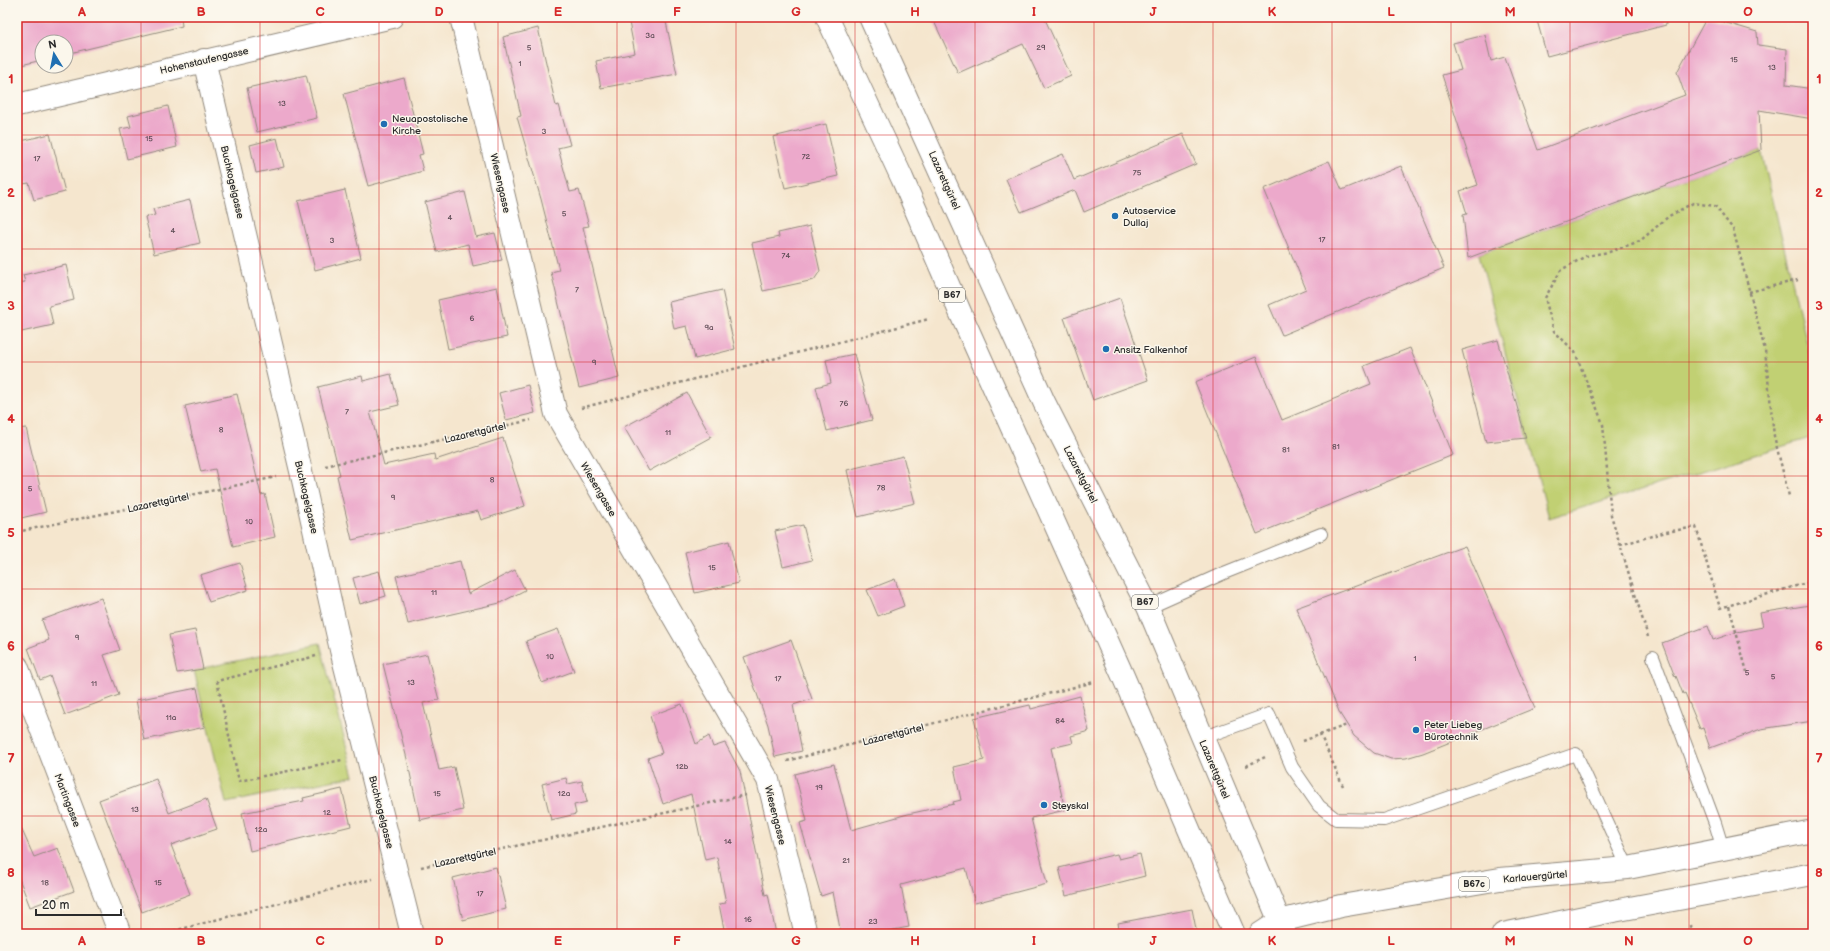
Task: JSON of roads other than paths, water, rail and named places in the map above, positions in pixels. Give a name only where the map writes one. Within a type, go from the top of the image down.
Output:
[{"type":"main road","name":"Hohenstaufengasse","points":[[17,105],[392,17]]},
{"type":"main road","name":"Wiesengasse","points":[[460,17],[556,414],[768,780],[806,934]]},
{"type":"main road","name":"B67","points":[[827,17],[902,178],[960,312],[1124,676],[1234,934]]},
{"type":"main road","name":"Lazarettgürtel","points":[[870,17],[1044,402],[1148,607],[1283,927]]},
{"type":"main road","name":"Buchkogelgasse","points":[[204,60],[342,650],[412,934]]},
{"type":"main road","name":"Martingasse","points":[[17,666],[120,934]]},
{"type":"main road","name":"Karlauergürtel","points":[[1260,934],[1341,906],[1500,879],[1628,868],[1813,830]]},
{"type":"main road","points":[[1503,934],[1608,912],[1813,874]]},
{"type":"lane","points":[[1148,607],[1224,572],[1321,534]]},
{"type":"lane","points":[[1654,657],[1716,824],[1723,849]]},
{"type":"lane","points":[[1202,738],[1269,714],[1292,767],[1319,806],[1336,819],[1384,820],[1576,754],[1628,868]]},
{"type":"place","name":"Neuapostolische Kirche","points":[[384,124]]},
{"type":"place","name":"Autoservice Dullaj","points":[[1115,216]]},
{"type":"place","name":"Ansitz Falkenhof","points":[[1106,349]]},
{"type":"place","name":"Peter Liebeg Bürotechnik","points":[[1416,730]]},
{"type":"place","name":"Steyskal","points":[[1044,805]]}]
